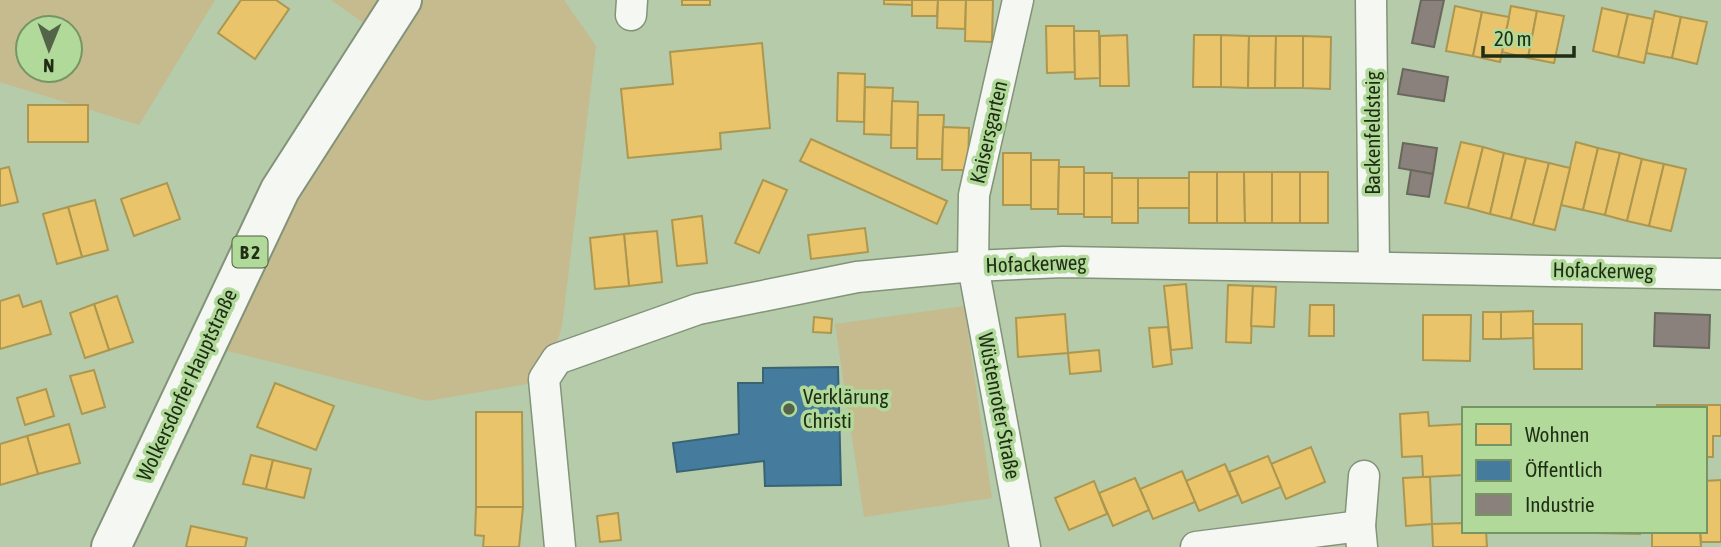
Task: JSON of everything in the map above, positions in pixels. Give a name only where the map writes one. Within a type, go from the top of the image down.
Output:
[{"type":"main road","name":"Wolkersdorfer Hauptstraße","points":[[111,547],[280,190],[402,0]]},
{"type":"street","name":"Kaisersgarten","points":[[973,266],[974,195],[1018,0]]},
{"type":"street","name":"Backenfeldsteig","points":[[1371,0],[1374,267]]},
{"type":"street","name":"Hofackerweg","points":[[560,547],[544,379],[557,359],[698,309],[857,277],[973,266],[1063,262],[1721,274]]},
{"type":"street","name":"Wüstenroter Straße","points":[[973,266],[1025,547]]},
{"type":"street","points":[[1196,547],[1361,536],[1364,476]]},
{"type":"shaded area","points":[[0,0],[215,0],[139,125],[0,82]]},
{"type":"shaded area","points":[[331,0],[564,0],[596,46],[562,326],[545,381],[427,401],[200,344],[371,28]]},
{"type":"shaded area","points":[[964,306],[992,498],[864,517],[835,324]]},
{"type":"building: Wohnen","points":[[241,0],[276,0],[289,9],[255,59],[218,33]]},
{"type":"building: Wohnen","points":[[682,0],[710,0],[710,5],[682,5]]},
{"type":"building: Wohnen","points":[[884,0],[912,0],[912,5],[884,4]]},
{"type":"building: Wohnen","points":[[912,0],[938,0],[937,16],[912,16]]},
{"type":"building: Wohnen","points":[[938,0],[966,0],[965,29],[937,28]]},
{"type":"building: Wohnen","points":[[966,0],[993,0],[992,42],[965,41]]},
{"type":"building: Wohnen","points":[[1455,6],[1482,12],[1473,56],[1446,51]]},
{"type":"building: Wohnen","points":[[1511,6],[1537,11],[1528,58],[1502,52]]},
{"type":"building: Wohnen","points":[[1602,8],[1628,14],[1618,57],[1593,51]]},
{"type":"building: Wohnen","points":[[1537,11],[1564,16],[1554,63],[1528,58]]},
{"type":"building: Wohnen","points":[[1655,11],[1681,17],[1672,58],[1646,53]]},
{"type":"building: Wohnen","points":[[1482,12],[1509,17],[1500,62],[1473,56]]},
{"type":"building: Wohnen","points":[[1628,14],[1653,19],[1644,63],[1618,57]]},
{"type":"building: Wohnen","points":[[1681,17],[1707,22],[1697,64],[1672,58]]},
{"type":"building: Wohnen","points":[[1046,26],[1074,26],[1075,72],[1047,73]]},
{"type":"building: Wohnen","points":[[1074,31],[1099,31],[1100,78],[1075,79]]},
{"type":"building: Wohnen","points":[[1127,35],[1129,86],[1100,86],[1100,36]]},
{"type":"building: Wohnen","points":[[1194,35],[1221,35],[1221,87],[1193,87]]},
{"type":"building: Wohnen","points":[[1221,35],[1249,36],[1248,88],[1221,87]]},
{"type":"building: Wohnen","points":[[1249,36],[1276,36],[1275,88],[1248,88]]},
{"type":"building: Wohnen","points":[[1276,36],[1303,36],[1303,88],[1275,88]]},
{"type":"building: Wohnen","points":[[1303,36],[1331,37],[1330,89],[1303,88]]},
{"type":"building: Wohnen","points":[[762,43],[770,128],[720,133],[721,149],[628,158],[621,89],[673,84],[670,52]]},
{"type":"building: Wohnen","points":[[838,73],[865,74],[864,122],[837,121]]},
{"type":"building: Wohnen","points":[[865,87],[893,88],[891,135],[864,134]]},
{"type":"building: Wohnen","points":[[892,101],[918,102],[917,148],[891,148]]},
{"type":"building: Wohnen","points":[[28,105],[88,105],[88,142],[28,142]]},
{"type":"building: Wohnen","points":[[918,115],[944,115],[942,159],[917,159]]},
{"type":"building: Wohnen","points":[[943,127],[969,128],[968,170],[942,170]]},
{"type":"building: Wohnen","points":[[811,139],[947,201],[937,224],[800,161]]},
{"type":"building: Wohnen","points":[[1461,142],[1483,147],[1468,208],[1445,203]]},
{"type":"building: Wohnen","points":[[1576,142],[1598,148],[1583,210],[1561,205]]},
{"type":"building: Wohnen","points":[[1483,147],[1504,153],[1490,214],[1468,208]]},
{"type":"building: Wohnen","points":[[1598,148],[1620,153],[1605,215],[1583,210]]},
{"type":"building: Wohnen","points":[[1003,153],[1031,153],[1031,205],[1003,205]]},
{"type":"building: Wohnen","points":[[1504,153],[1526,158],[1511,219],[1490,214]]},
{"type":"building: Wohnen","points":[[1620,153],[1642,159],[1627,221],[1605,215]]},
{"type":"building: Wohnen","points":[[1526,158],[1549,163],[1533,225],[1511,219]]},
{"type":"building: Wohnen","points":[[1642,159],[1664,164],[1649,226],[1627,221]]},
{"type":"building: Wohnen","points":[[1031,160],[1059,160],[1058,209],[1031,209]]},
{"type":"building: Wohnen","points":[[1549,163],[1570,168],[1555,230],[1533,225]]},
{"type":"building: Wohnen","points":[[1664,164],[1686,169],[1671,231],[1649,226]]},
{"type":"building: Wohnen","points":[[9,167],[18,202],[0,206],[0,169]]},
{"type":"building: Wohnen","points":[[1059,167],[1084,167],[1084,214],[1058,214]]},
{"type":"building: Wohnen","points":[[1189,172],[1217,172],[1217,223],[1189,223]]},
{"type":"building: Wohnen","points":[[1217,172],[1244,172],[1245,223],[1217,223]]},
{"type":"building: Wohnen","points":[[1244,172],[1272,172],[1272,223],[1245,223]]},
{"type":"building: Wohnen","points":[[1272,172],[1300,172],[1300,223],[1272,223]]},
{"type":"building: Wohnen","points":[[1300,172],[1328,172],[1328,223],[1300,223]]},
{"type":"building: Wohnen","points":[[1084,173],[1112,173],[1112,217],[1084,217]]},
{"type":"building: Wohnen","points":[[1112,178],[1138,178],[1138,223],[1112,223]]},
{"type":"building: Wohnen","points":[[1138,178],[1189,178],[1189,208],[1138,208]]},
{"type":"building: Wohnen","points":[[763,180],[787,190],[759,253],[735,243]]},
{"type":"building: Wohnen","points":[[167,183],[180,219],[134,236],[121,199]]},
{"type":"building: Wohnen","points":[[95,200],[108,250],[82,257],[68,207]]},
{"type":"building: Wohnen","points":[[68,207],[82,257],[57,264],[43,214]]},
{"type":"building: Wohnen","points":[[702,216],[707,263],[677,266],[672,220]]},
{"type":"building: Wohnen","points":[[865,228],[868,252],[811,259],[808,235]]},
{"type":"building: Wohnen","points":[[657,231],[662,282],[629,286],[624,234]]},
{"type":"building: Wohnen","points":[[624,234],[629,286],[595,289],[590,238]]},
{"type":"building: Wohnen","points":[[1186,284],[1192,348],[1171,350],[1164,286]]},
{"type":"building: Wohnen","points":[[1228,285],[1253,286],[1251,343],[1226,342]]},
{"type":"building: Wohnen","points":[[1253,286],[1276,287],[1274,327],[1251,326]]},
{"type":"building: Wohnen","points":[[19,295],[23,307],[41,301],[51,334],[0,349],[0,301]]},
{"type":"building: Wohnen","points":[[117,296],[133,342],[109,350],[94,304]]},
{"type":"building: Wohnen","points":[[94,304],[109,350],[85,358],[70,313]]},
{"type":"building: Wohnen","points":[[1310,305],[1334,305],[1334,336],[1309,336]]},
{"type":"building: Wohnen","points":[[1533,311],[1533,338],[1501,339],[1501,312]]},
{"type":"building: Wohnen","points":[[1483,312],[1501,312],[1501,339],[1483,339]]},
{"type":"building: Wohnen","points":[[1065,314],[1068,353],[1018,357],[1016,318]]},
{"type":"building: Wohnen","points":[[1423,315],[1471,315],[1470,361],[1423,360]]},
{"type":"building: Wohnen","points":[[814,317],[832,319],[831,333],[813,332]]},
{"type":"building: Wohnen","points":[[1533,324],[1582,324],[1582,369],[1534,369]]},
{"type":"building: Wohnen","points":[[1168,327],[1172,364],[1153,367],[1149,328]]},
{"type":"building: Wohnen","points":[[1099,350],[1101,371],[1070,374],[1068,353]]},
{"type":"building: Wohnen","points":[[94,370],[105,407],[82,414],[70,376]]},
{"type":"building: Wohnen","points":[[275,383],[334,406],[316,450],[257,427]]},
{"type":"building: Wohnen","points":[[46,389],[54,416],[25,425],[17,398]]},
{"type":"building: Wohnen","points":[[1721,405],[1721,436],[1713,436],[1713,457],[1707,457],[1707,407],[1657,407]]},
{"type":"building: Wohnen","points":[[476,412],[522,412],[523,507],[476,507]]},
{"type":"building: Wohnen","points":[[1428,412],[1429,426],[1462,424],[1462,475],[1423,477],[1422,456],[1402,457],[1400,414]]},
{"type":"building: Wohnen","points":[[69,424],[80,463],[38,474],[27,436]]},
{"type":"building: Wohnen","points":[[27,436],[38,474],[0,485],[0,444]]},
{"type":"building: Wohnen","points":[[1311,447],[1325,482],[1286,499],[1271,464]]},
{"type":"building: Wohnen","points":[[251,455],[273,460],[266,489],[243,484]]},
{"type":"building: Wohnen","points":[[1268,456],[1281,487],[1242,503],[1229,472]]},
{"type":"building: Wohnen","points":[[273,460],[311,469],[304,498],[266,489]]},
{"type":"building: Wohnen","points":[[1225,464],[1238,495],[1199,511],[1186,481]]},
{"type":"building: Wohnen","points":[[1182,471],[1195,502],[1153,519],[1140,489]]},
{"type":"building: Wohnen","points":[[1430,477],[1432,524],[1406,526],[1403,478]]},
{"type":"building: Wohnen","points":[[1135,478],[1149,510],[1113,526],[1099,493]]},
{"type":"building: Wohnen","points":[[1721,480],[1721,542],[1701,542],[1700,533],[1707,533],[1707,481]]},
{"type":"building: Wohnen","points":[[1094,481],[1107,514],[1069,530],[1055,498]]},
{"type":"building: Wohnen","points":[[476,507],[523,507],[519,547],[483,547],[484,536],[475,535]]},
{"type":"building: Wohnen","points":[[618,513],[621,540],[600,542],[597,516]]},
{"type":"building: Wohnen","points":[[1462,523],[1462,533],[1486,533],[1487,547],[1433,547],[1432,524]]},
{"type":"building: Wohnen","points":[[191,526],[247,538],[245,547],[186,547]]},
{"type":"building: Wohnen","points":[[1652,533],[1700,533],[1701,547],[1652,547]]},
{"type":"building: Öffentlich","name":"Verklärung Christi","points":[[838,367],[841,485],[765,486],[764,461],[677,472],[673,443],[739,434],[738,383],[763,383],[763,368]]},
{"type":"building: Industrie","points":[[1421,0],[1444,0],[1434,47],[1412,43]]},
{"type":"building: Industrie","points":[[1403,69],[1448,77],[1444,101],[1398,94]]},
{"type":"building: Industrie","points":[[1403,143],[1437,148],[1433,174],[1399,168]]},
{"type":"building: Industrie","points":[[1411,170],[1433,174],[1429,197],[1407,194]]},
{"type":"building: Industrie","points":[[1655,313],[1710,315],[1709,348],[1654,346]]},
{"type":"place","name":"Verklärung Christi","points":[[789,409]]}]
